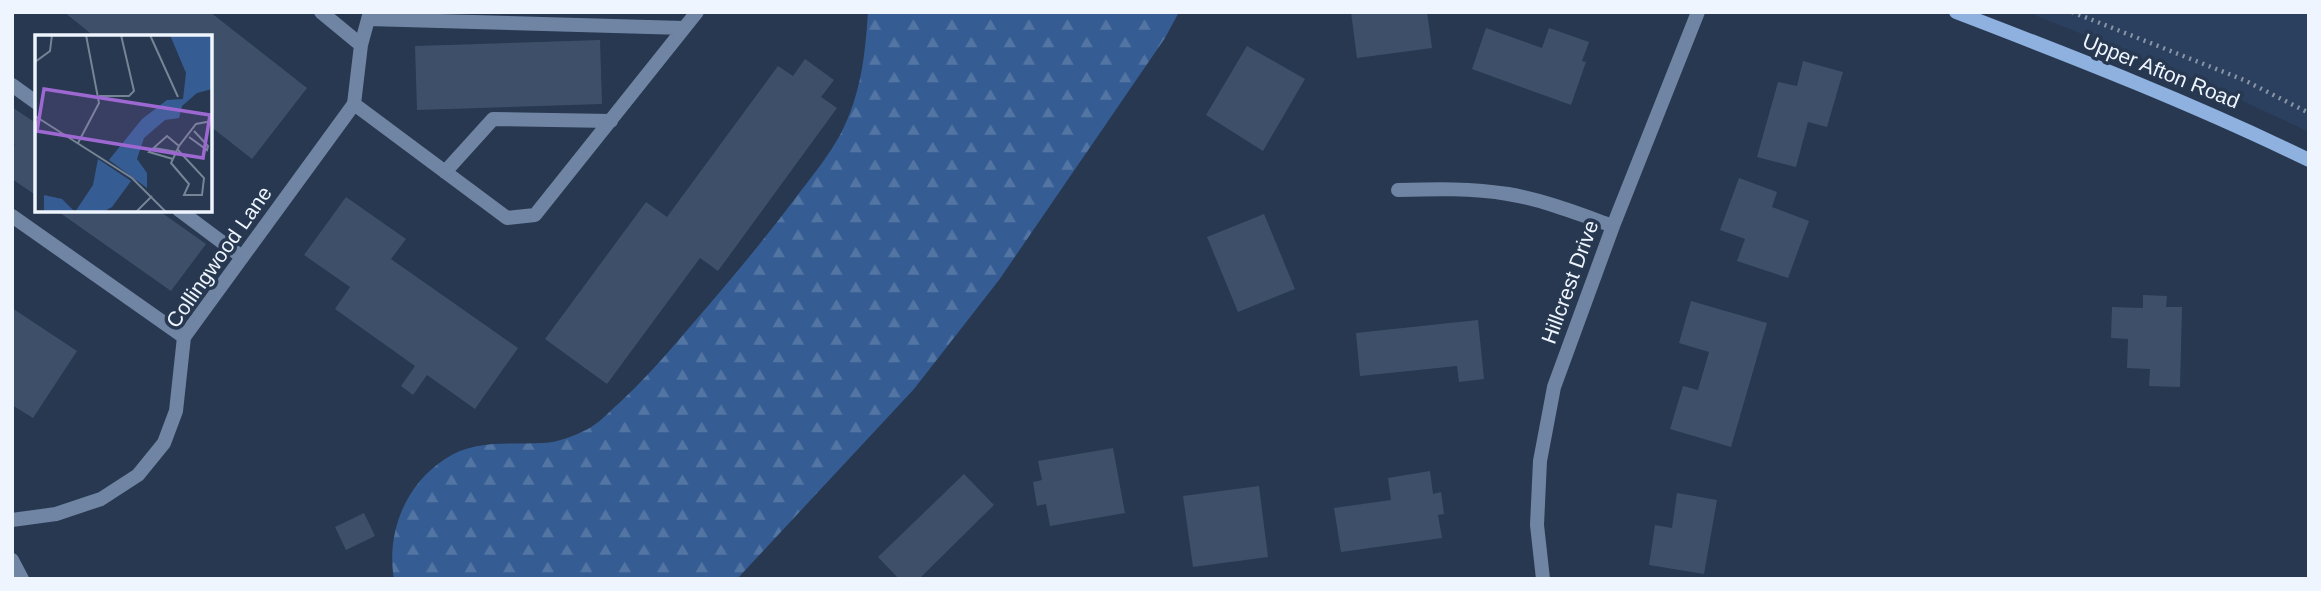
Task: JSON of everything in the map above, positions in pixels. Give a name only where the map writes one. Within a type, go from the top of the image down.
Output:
[{"type":"street","points":[[321,12],[361,45]]},
{"type":"street","points":[[684,28],[369,16],[361,45],[354,104],[507,218],[536,215],[611,121],[684,28],[696,12]]},
{"type":"street","name":"Hillcrest Drive","points":[[1543,579],[1538,525],[1540,461],[1554,387],[1613,226],[1698,12]]},
{"type":"street","name":"Upper Afton Road","points":[[1956,12],[2145,85],[2309,160]]},
{"type":"street","points":[[12,85],[35,102]]},
{"type":"street","name":"Collingwood Lane","points":[[12,520],[56,514],[101,499],[138,475],[164,443],[176,411],[184,337],[354,104]]},
{"type":"street","points":[[445,172],[493,119],[611,121]]},
{"type":"street","points":[[1398,190],[1469,189],[1510,194],[1556,206],[1613,226]]},
{"type":"street","points":[[182,212],[242,257]]},
{"type":"street","points":[[12,216],[184,337]]},
{"type":"street","points":[[12,560],[22,579]]},
{"type":"path","points":[[2072,12],[2244,80],[2309,113]]},
{"type":"shaded area","points":[[2027,12],[2309,12],[2309,132],[2204,83]]},
{"type":"green space","points":[[868,12],[1179,12],[1165,38],[999,280],[914,389],[737,579],[394,579],[392,562],[396,528],[409,496],[431,470],[445,459],[468,448],[555,441],[592,427],[645,377],[732,278],[816,171],[840,135],[853,105],[861,75]]},
{"type":"building","points":[[64,12],[210,12],[307,88],[252,159],[212,128],[212,35],[93,35]]},
{"type":"building","points":[[1351,12],[1427,12],[1432,48],[1357,58]]},
{"type":"building","points":[[1486,28],[1542,48],[1549,28],[1589,42],[1582,61],[1586,62],[1571,105],[1472,69]]},
{"type":"building","points":[[600,40],[602,104],[417,110],[415,46]]},
{"type":"building","points":[[1247,46],[1305,79],[1263,151],[1206,115]]},
{"type":"building","points":[[805,59],[834,80],[821,97],[837,108],[718,271],[700,258],[607,384],[545,339],[646,202],[667,217],[778,66],[793,76]]},
{"type":"building","points":[[1803,61],[1843,72],[1827,127],[1808,122],[1796,167],[1757,157],[1778,82],[1797,86]]},
{"type":"building","points":[[12,107],[35,123],[35,195],[12,179],[12,147],[15,144],[12,143]]},
{"type":"building","points":[[1739,178],[1777,192],[1772,207],[1809,221],[1788,278],[1737,261],[1745,239],[1720,230]]},
{"type":"building","points":[[346,197],[406,239],[391,259],[518,348],[475,409],[427,375],[413,395],[401,386],[415,366],[335,309],[350,287],[304,255]]},
{"type":"building","points":[[59,212],[161,212],[206,244],[171,291]]},
{"type":"building","points":[[1264,214],[1295,289],[1238,312],[1207,237]]},
{"type":"building","points":[[2143,295],[2167,296],[2166,307],[2182,307],[2180,387],[2149,386],[2150,369],[2127,368],[2128,339],[2111,338],[2112,307],[2143,308]]},
{"type":"building","points":[[1691,301],[1767,323],[1731,447],[1670,429],[1683,386],[1698,390],[1709,352],[1679,343]]},
{"type":"building","points":[[12,308],[77,351],[33,418],[12,405]]},
{"type":"building","points":[[1478,320],[1484,379],[1459,382],[1457,366],[1360,376],[1356,333]]},
{"type":"building","points":[[1113,448],[1125,513],[1050,526],[1046,504],[1037,506],[1033,482],[1042,480],[1038,461]]},
{"type":"building","points":[[1430,471],[1433,494],[1441,492],[1444,514],[1438,515],[1442,538],[1341,552],[1334,508],[1391,500],[1388,478]]},
{"type":"building","points":[[964,474],[994,505],[919,579],[899,579],[878,557]]},
{"type":"building","points":[[1259,486],[1268,557],[1193,567],[1183,496]]},
{"type":"building","points":[[1677,493],[1717,500],[1704,574],[1649,565],[1655,525],[1672,528]]},
{"type":"building","points":[[364,513],[375,536],[346,550],[335,527]]}]
